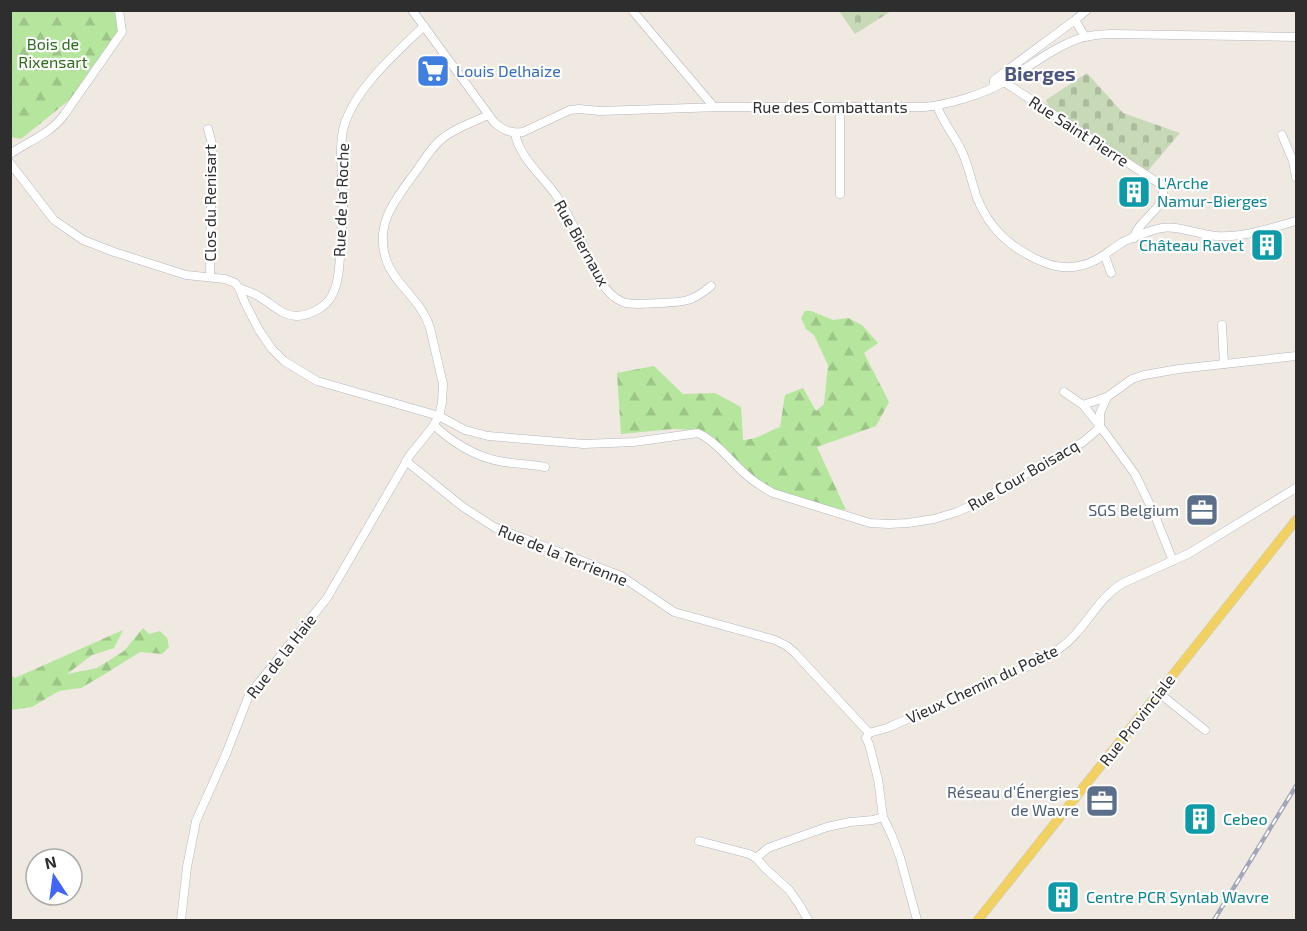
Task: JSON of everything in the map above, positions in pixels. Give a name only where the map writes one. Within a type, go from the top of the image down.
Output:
[{"type":"main road","name":"Rue Provinciale","points":[[978,921],[1296,520]]},
{"type":"street","points":[[10,154],[44,135],[64,115],[122,32],[119,10]]},
{"type":"street","points":[[412,10],[488,115],[497,125],[515,133]]},
{"type":"street","points":[[632,10],[714,107]]},
{"type":"street","points":[[993,88],[994,80],[1087,10]]},
{"type":"street","points":[[1075,20],[1085,37]]},
{"type":"street","name":"Rue de la Roche","points":[[239,288],[260,297],[274,308],[296,316],[306,315],[331,297],[338,280],[343,207],[341,147],[348,114],[369,82],[391,57],[423,27]]},
{"type":"street","name":"Rue des Combattants","points":[[515,133],[524,132],[570,110],[579,109],[600,111],[643,108],[937,106],[993,88],[1053,51],[1085,37],[1111,34],[1296,37]]},
{"type":"street","name":"Rue Saint Pierre","points":[[1004,82],[1160,184],[1163,189],[1163,200],[1135,231],[1134,238]]},
{"type":"street","points":[[937,106],[963,155],[985,214],[1007,242],[1021,252],[1053,267],[1064,268],[1091,263],[1123,243],[1163,227],[1229,237],[1296,221]]},
{"type":"street","points":[[840,107],[840,194]]},
{"type":"street","points":[[439,416],[443,384],[430,328],[419,305],[387,263],[384,227],[392,206],[434,145],[444,137],[488,115]]},
{"type":"street","name":"Clos du Renisart","points":[[208,129],[212,144],[210,276]]},
{"type":"street","name":"Rue Biernaux","points":[[515,133],[518,145],[564,208],[603,284],[619,300],[628,303],[688,301],[711,286]]},
{"type":"street","points":[[1282,135],[1295,160],[1296,177]]},
{"type":"street","points":[[10,162],[48,214],[74,235],[107,250],[177,272],[225,279],[235,283],[239,288]]},
{"type":"street","points":[[1105,256],[1111,273]]},
{"type":"street","name":"Rue Cour Boisacq","points":[[239,288],[245,303],[272,349],[284,361],[317,381],[439,416],[465,430],[478,434],[567,443],[634,442],[698,434],[706,437],[758,485],[773,494],[870,523],[908,523],[957,512],[1083,442],[1100,426]]},
{"type":"street","points":[[1222,325],[1224,364]]},
{"type":"street","points":[[1083,405],[1107,397],[1132,380],[1144,375],[1296,356]]},
{"type":"street","points":[[1065,392],[1083,405],[1135,474],[1154,511],[1173,561]]},
{"type":"street","points":[[1100,426],[1100,413],[1107,397]]},
{"type":"street","name":"Rue de la Haie","points":[[181,921],[196,821],[226,754],[244,704],[327,598],[406,461],[439,416]]},
{"type":"street","points":[[434,425],[441,432],[480,456],[545,467]]},
{"type":"street","name":"Rue de la Terrienne","points":[[406,461],[463,507],[494,527],[621,576],[662,605],[680,614],[776,640],[787,646],[869,733]]},
{"type":"street","name":"Vieux Chemin du Poète","points":[[869,733],[886,728],[1058,650],[1071,640],[1106,595],[1115,588],[1188,554],[1296,488]]},
{"type":"street","points":[[1159,693],[1204,730]]},
{"type":"street","points":[[869,733],[866,738],[878,779],[883,817],[900,857],[917,921]]},
{"type":"street","points":[[756,858],[768,848],[827,827],[883,817]]},
{"type":"street","points":[[699,842],[749,854],[756,858],[789,890],[808,921]]},
{"type":"green space","name":"Bois de Rixensart","points":[[10,11],[120,11],[121,37],[68,101],[21,139],[11,137]]},
{"type":"green space","points":[[839,11],[891,11],[855,34]]},
{"type":"green space","points":[[1087,73],[1123,113],[1180,133],[1146,173],[1049,108],[1046,100]]},
{"type":"green space","points":[[805,311],[811,311],[833,320],[848,318],[862,325],[878,343],[864,353],[889,402],[876,426],[817,447],[846,510],[806,504],[776,494],[742,472],[698,430],[672,429],[621,434],[617,373],[654,366],[683,394],[715,393],[741,407],[743,440],[758,437],[780,427],[785,395],[803,388],[816,411],[824,404],[828,365],[814,335],[806,329],[801,318]]},
{"type":"green space","points":[[143,628],[149,634],[160,631],[167,638],[169,647],[162,654],[140,652],[81,688],[59,691],[32,707],[11,710],[11,675],[15,678],[123,630],[114,648],[92,655],[67,674],[97,668],[124,651]]},
{"type":"railway","points":[[1214,920],[1296,786]]},
{"type":"place","name":"Louis Delhaize","points":[[433,71]]},
{"type":"place","name":"L'Arche Namur-Bierges","points":[[1134,192]]},
{"type":"place","name":"Château Ravet","points":[[1267,245]]},
{"type":"place","name":"SGS Belgium","points":[[1202,510]]},
{"type":"place","name":"Réseau d’Énergies de Wavre","points":[[1102,801]]},
{"type":"place","name":"Cebeo","points":[[1200,819]]},
{"type":"place","name":"Centre PCR Synlab Wavre","points":[[1063,897]]},
{"type":"district","name":"Bierges","points":[[1040,74]]}]
